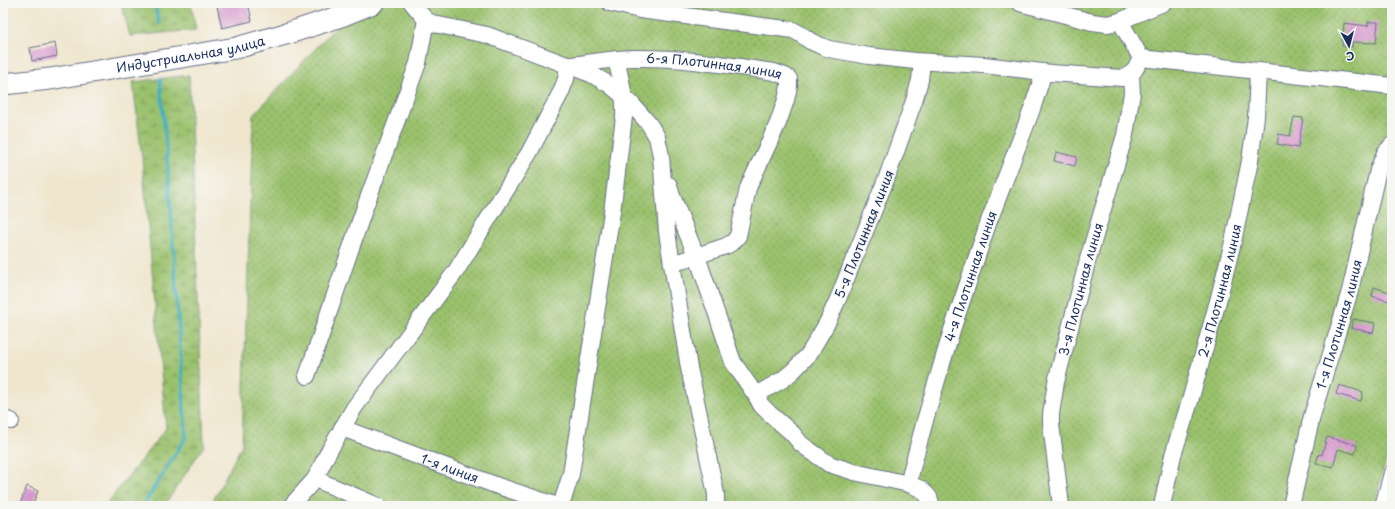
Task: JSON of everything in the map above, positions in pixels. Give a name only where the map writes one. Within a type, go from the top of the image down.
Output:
[{"type":"main road","name":"Индустриальная улица","points":[[3,84],[50,79],[236,48],[296,31],[341,16],[373,3]]},
{"type":"street","points":[[412,3],[426,20],[434,24],[487,35],[581,69],[602,80],[624,96],[639,112],[657,137],[672,196],[697,256],[733,362],[761,405],[793,434],[801,444],[830,464],[854,472],[909,484],[921,489],[929,497],[932,506]]},
{"type":"street","points":[[610,3],[640,10],[793,30],[802,34],[810,41],[829,49],[869,56],[922,62],[992,66],[1122,78],[1130,75],[1136,69],[1141,58]]},
{"type":"street","points":[[1020,3],[1092,22],[1108,24],[1120,21],[1163,3]]},
{"type":"street","points":[[307,376],[366,204],[418,63],[426,20]]},
{"type":"street","points":[[1120,21],[1141,58]]},
{"type":"street","name":"6-я Плотинная линия","points":[[616,59],[642,58],[700,61],[774,72],[789,79],[786,100],[778,123],[748,188],[738,236],[733,242],[726,246],[697,256]]},
{"type":"street","points":[[1141,58],[1392,86]]},
{"type":"street","points":[[561,506],[571,474],[612,212],[624,117],[624,96],[616,59],[568,65]]},
{"type":"street","name":"5-я Плотинная линия","points":[[757,397],[760,392],[772,387],[793,371],[809,354],[823,330],[838,299],[887,177],[914,101],[920,80],[922,62]]},
{"type":"street","points":[[291,506],[315,479],[354,408],[456,271],[529,153],[561,92],[566,79],[568,65]]},
{"type":"street","name":"2-я Плотинная линия","points":[[1162,506],[1173,455],[1199,370],[1233,242],[1250,161],[1256,117],[1258,71]]},
{"type":"street","name":"4-я Плотинная линия","points":[[909,484],[926,417],[952,330],[989,221],[1031,112],[1044,72]]},
{"type":"street","name":"3-я Плотинная линия","points":[[1060,506],[1057,462],[1051,424],[1053,402],[1058,375],[1088,259],[1125,135],[1132,92],[1130,75]]},
{"type":"street","name":"1-я Плотинная линия","points":[[1291,506],[1312,416],[1350,291],[1378,170],[1385,153],[1392,145]]},
{"type":"street","points":[[661,156],[667,232],[672,264],[689,368],[716,494],[716,506]]},
{"type":"street","points":[[672,264],[697,256]]},
{"type":"street","name":"1-я линия","points":[[342,428],[498,486],[558,506]]},
{"type":"street","points":[[1383,506],[1392,472]]},
{"type":"street","points":[[315,479],[378,506]]},
{"type":"green space","points":[[121,3],[191,3],[196,30],[130,36]]},
{"type":"green space","points":[[366,3],[1392,3],[1392,436],[1374,506],[210,506],[242,445],[253,115],[349,13]]},
{"type":"green space","points":[[189,75],[204,446],[164,506],[105,506],[166,428],[142,158],[133,82]]},
{"type":"building","points":[[232,3],[248,3],[252,21],[222,28],[217,6]]},
{"type":"building","points":[[1368,22],[1378,22],[1376,43],[1352,42],[1352,47],[1342,46],[1344,23],[1368,26]]},
{"type":"building","points":[[55,43],[57,56],[32,61],[30,48]]},
{"type":"building","points":[[1294,117],[1303,118],[1298,148],[1277,144],[1279,134],[1290,136]]},
{"type":"building","points":[[1056,152],[1077,157],[1075,166],[1054,161]]},
{"type":"building","points":[[1374,287],[1392,293],[1392,302],[1372,296]]},
{"type":"building","points":[[1353,319],[1375,323],[1373,333],[1351,328]]},
{"type":"building","points":[[1339,385],[1363,392],[1361,401],[1336,394]]},
{"type":"building","points":[[1327,437],[1357,445],[1355,454],[1338,449],[1333,467],[1316,463],[1319,454],[1322,455]]},
{"type":"building","points":[[27,486],[38,491],[32,506],[20,504]]},
{"type":"waterway","points":[[154,3],[159,23]]},
{"type":"waterway","points":[[143,506],[186,437],[168,168],[160,79]]}]
